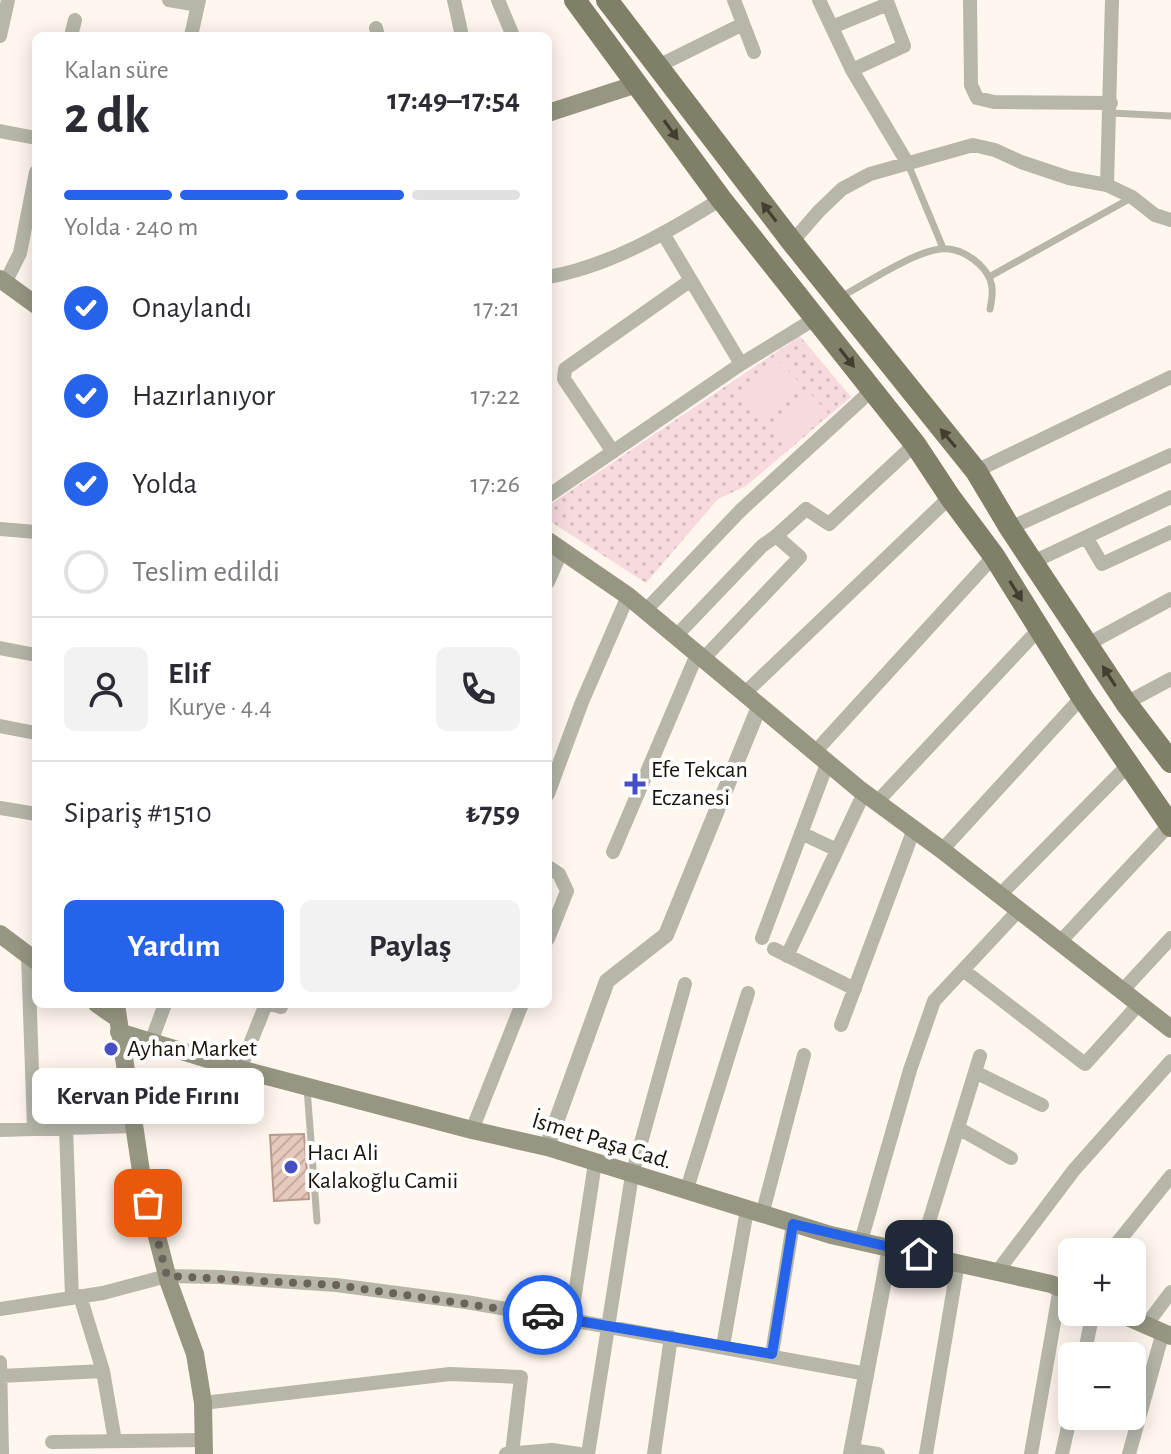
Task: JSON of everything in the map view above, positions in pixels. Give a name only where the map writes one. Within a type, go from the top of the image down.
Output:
[{"type":"main road","points":[[575,0],[721,199],[915,444],[994,556],[1082,697],[1170,825]]},
{"type":"main road","points":[[608,0],[792,242],[976,471],[1126,703],[1171,762]]},
{"type":"main road","points":[[552,112],[637,84]]},
{"type":"main road","points":[[2,281],[32,302]]},
{"type":"main road","points":[[555,546],[646,610],[821,758],[1171,1029]]},
{"type":"main road","points":[[0,934],[32,958]]},
{"type":"main road","points":[[117,1018],[142,1178],[167,1276],[195,1354],[203,1403],[204,1447]]},
{"type":"main road","name":"İsmet Paşa Cad.","points":[[117,1018],[151,1042],[240,1069],[547,1147],[793,1224],[1058,1289]]},
{"type":"street","points":[[0,36],[8,0]]},
{"type":"street","points":[[169,0],[198,2],[192,32]]},
{"type":"street","points":[[454,0],[461,32]]},
{"type":"street","points":[[498,0],[511,32]]},
{"type":"street","points":[[734,0],[754,52]]},
{"type":"street","points":[[819,0],[852,70],[908,164]]},
{"type":"street","points":[[970,0],[971,85],[977,98],[994,102],[1111,108]]},
{"type":"street","points":[[1107,185],[1112,0]]},
{"type":"street","points":[[832,27],[888,4],[904,46],[852,70]]},
{"type":"street","points":[[72,32],[75,20]]},
{"type":"street","points":[[658,66],[743,24]]},
{"type":"street","points":[[0,131],[32,137]]},
{"type":"street","points":[[792,242],[842,189],[870,174],[973,145],[995,150],[1069,178],[1107,185],[1132,197],[1155,215],[1171,220]]},
{"type":"street","points":[[2,281],[20,253],[32,192]]},
{"type":"street","points":[[552,276],[569,273],[664,235],[721,199]]},
{"type":"street","points":[[664,235],[741,364]]},
{"type":"street","points":[[613,452],[564,379],[565,369],[691,280]]},
{"type":"street","points":[[552,493],[741,364],[816,318]]},
{"type":"street","points":[[976,471],[1171,377]]},
{"type":"street","points":[[646,610],[740,511],[872,390]]},
{"type":"street","points":[[677,635],[762,546],[806,509],[829,524],[915,444]]},
{"type":"street","points":[[1010,528],[1171,455]]},
{"type":"street","points":[[746,692],[950,497]]},
{"type":"street","points":[[1033,562],[1171,497]]},
{"type":"street","points":[[0,529],[32,532]]},
{"type":"street","points":[[1086,537],[1102,564],[1171,532]]},
{"type":"street","points":[[613,852],[701,655],[800,557],[776,536]]},
{"type":"street","points":[[762,938],[801,833],[821,758],[994,556]]},
{"type":"street","points":[[552,783],[582,702],[628,596]]},
{"type":"street","points":[[1088,644],[1171,599]]},
{"type":"street","points":[[855,989],[781,952],[870,797],[1040,628]]},
{"type":"street","points":[[0,648],[32,654]]},
{"type":"street","points":[[1126,703],[1171,679]]},
{"type":"street","points":[[942,850],[1082,697]]},
{"type":"street","points":[[547,1147],[607,981],[666,935],[759,707]]},
{"type":"street","points":[[0,726],[32,732]]},
{"type":"street","points":[[1000,895],[1129,764]]},
{"type":"street","points":[[0,808],[32,813]]},
{"type":"street","points":[[1059,943],[1170,825]]},
{"type":"street","points":[[841,1025],[914,829]]},
{"type":"street","points":[[801,833],[837,850]]},
{"type":"street","points":[[552,870],[559,874],[567,891],[552,929]]},
{"type":"street","points":[[861,1241],[910,1070],[934,1001],[1018,911]]},
{"type":"street","points":[[1122,991],[1171,938]]},
{"type":"street","points":[[963,970],[1085,1064],[1139,1004]]},
{"type":"street","points":[[588,1454],[632,1175],[685,984]]},
{"type":"street","points":[[686,1192],[748,993]]},
{"type":"street","points":[[33,1008],[34,1128]]},
{"type":"street","points":[[151,1042],[164,1008]]},
{"type":"street","points":[[240,1069],[266,1008]]},
{"type":"street","points":[[472,1130],[520,1008]]},
{"type":"street","points":[[723,1346],[754,1213],[804,1055]]},
{"type":"street","points":[[919,1254],[980,1056]]},
{"type":"street","points":[[997,1272],[1074,1170],[1171,1061]]},
{"type":"street","points":[[975,1072],[1042,1105]]},
{"type":"street","points":[[0,1130],[134,1126]]},
{"type":"street","points":[[66,1128],[76,1297],[103,1371],[115,1441]]},
{"type":"street","points":[[958,1128],[1011,1158]]},
{"type":"street","points":[[571,1320],[595,1163]]},
{"type":"street","points":[[1121,1238],[1171,1176]]},
{"type":"street","points":[[772,1354],[793,1224]]},
{"type":"street","points":[[878,1454],[852,1452],[890,1248]]},
{"type":"street","points":[[926,1454],[958,1263]]},
{"type":"street","points":[[0,1309],[76,1297],[167,1276],[336,1285],[466,1302],[772,1354],[867,1374]]},
{"type":"street","points":[[1129,1454],[1171,1292]]},
{"type":"street","points":[[1031,1454],[1058,1326]]},
{"type":"street","points":[[654,1454],[671,1337]]},
{"type":"street","points":[[2,1454],[1,1369],[103,1371]]},
{"type":"street","points":[[203,1403],[450,1374],[521,1377],[512,1453]]},
{"type":"street","points":[[1062,1454],[1067,1430]]},
{"type":"street","points":[[52,1442],[115,1441],[204,1447]]},
{"type":"street","points":[[506,1454],[579,1454]]},
{"type":"lane","points":[[1111,108],[1171,116]]},
{"type":"lane","points":[[908,164],[943,248]]},
{"type":"lane","points":[[989,277],[1132,197]]},
{"type":"lane","points":[[838,299],[926,252],[943,248],[960,251],[989,277],[994,289],[990,309]]},
{"type":"lane","points":[[307,1086],[317,1221]]},
{"type":"shaded area","points":[[800,336],[851,397],[746,486],[718,499],[646,583],[552,523],[552,503]]},
{"type":"shaded area","points":[[778,360],[802,385],[762,423],[738,398]]},
{"type":"shaded area","points":[[810,393],[828,413],[788,450],[769,430]]},
{"type":"building","name":"Hacı Ali Kalakoğlu Camii","points":[[304,1134],[309,1199],[274,1201],[270,1135]]},
{"type":"way so far","points":[[148,1203],[167,1276],[336,1285],[543,1315]]},
{"type":"place","name":"Efe Tekcan Eczanesi","points":[[635,784]]},
{"type":"place","name":"Ayhan Market","points":[[111,1049]]},
{"type":"place","name":"Hacı Ali Kalakoğlu Camii","points":[[291,1167]]},
{"type":"place","name":"Kervan Pide Fırını","points":[[148,1203]]},
{"type":"route","points":[[543,1315],[772,1354],[793,1224],[919,1254]]}]
